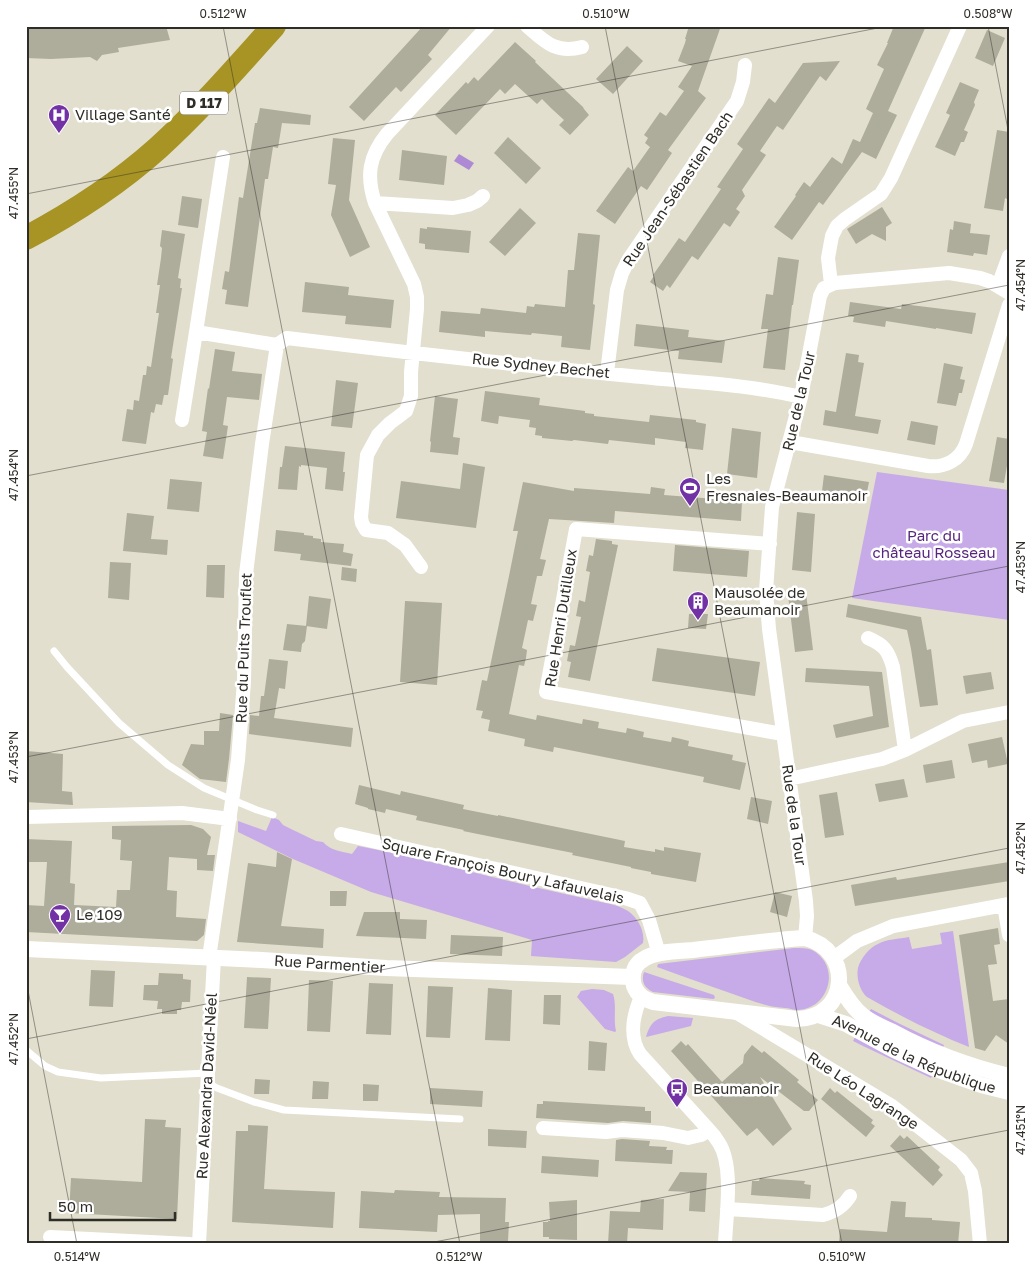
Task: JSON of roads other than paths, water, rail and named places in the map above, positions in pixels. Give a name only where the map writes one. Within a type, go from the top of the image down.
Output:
[{"type":"highway","name":"D 117","points":[[125,170],[191,104],[262,26]]},
{"type":"highway","name":"D 117","points":[[125,170],[157,148],[215,91],[274,26]]},
{"type":"highway","points":[[26,247],[78,217],[138,175],[180,138],[215,91]]},
{"type":"highway","points":[[26,227],[125,170]]},
{"type":"highway","points":[[26,238],[83,204],[125,170]]},
{"type":"street","points":[[421,567],[405,545],[388,533],[366,530],[361,517],[368,455],[378,435],[406,410],[411,396],[411,372],[417,308],[414,284],[371,191],[370,167],[381,141],[488,26]]},
{"type":"street","points":[[527,26],[552,46],[567,50],[582,47]]},
{"type":"street","points":[[960,26],[891,178],[881,194],[837,226],[832,236],[828,258],[831,284],[843,281],[949,273],[980,278],[1003,289],[1009,256]]},
{"type":"street","name":"Rue Jean-Sébastien Bach","points":[[607,373],[617,290],[622,273],[629,259],[737,101],[743,82],[745,65]]},
{"type":"street","points":[[182,420],[222,157]]},
{"type":"street","points":[[375,203],[453,208],[468,205],[484,196]]},
{"type":"street","name":"Rue de la Tour","points":[[805,938],[806,901],[766,607],[766,591],[772,507],[801,397],[820,296],[824,288],[831,284]]},
{"type":"street","points":[[790,442],[928,466],[952,462],[961,454],[966,444],[1009,305]]},
{"type":"street","name":"Rue Sydney Bechet","points":[[196,332],[280,343],[288,338],[413,354],[724,385],[801,397]]},
{"type":"street","name":"Rue du Puits Trouflet","points":[[211,958],[238,760],[244,681],[246,574],[262,444],[280,343]]},
{"type":"street","name":"Rue Henri Dutilleux","points":[[770,544],[576,529],[546,692],[784,734]]},
{"type":"street","points":[[868,638],[879,643],[885,649],[892,662],[905,750]]},
{"type":"street","points":[[789,779],[882,759],[905,750],[963,721],[1009,712]]},
{"type":"street","points":[[26,816],[182,813],[230,819]]},
{"type":"street","name":"Square François Boury Lafauvelais","points":[[341,834],[640,903],[649,920],[659,954]]},
{"type":"street","points":[[834,958],[857,941],[893,926],[1006,904],[1008,931]]},
{"type":"street","points":[[805,938],[817,942],[834,958],[838,969],[839,985],[835,998],[826,1010],[805,1019],[653,1002],[641,997],[632,977],[639,962],[648,956],[805,938]]},
{"type":"street","name":"Rue Parmentier","points":[[26,950],[386,968],[632,977]]},
{"type":"street","name":"Rue Alexandra David-Néel","points":[[199,1244],[208,1078],[211,958]]},
{"type":"street","name":"Avenue de la République","points":[[839,985],[862,1016],[875,1023],[937,1054],[1009,1076]]},
{"type":"street","points":[[641,997],[636,1008],[634,1024],[636,1048],[710,1130],[720,1143],[726,1160],[728,1178],[725,1244]]},
{"type":"street","name":"Rue Léo Lagrange","points":[[737,1012],[892,1106],[962,1160],[971,1173],[975,1191],[980,1244]]},
{"type":"street","name":"Avenue de la République","points":[[818,1015],[846,1024],[894,1050],[933,1068],[1009,1092]]},
{"type":"street","points":[[543,1128],[606,1132],[622,1130],[671,1134],[688,1138],[701,1135],[710,1130]]},
{"type":"street","points":[[727,1209],[823,1215],[835,1212],[845,1204],[850,1196]]},
{"type":"street","points":[[50,1237],[190,1244]]},
{"type":"lane","points":[[54,651],[119,723],[168,765],[204,788],[273,815]]},
{"type":"lane","points":[[26,1050],[45,1066],[58,1072],[101,1078],[208,1078],[217,1088],[254,1102],[284,1110],[460,1118]]},
{"type":"place","name":"Village Santé","points":[[59,134]]},
{"type":"place","name":"Les Fresnaies-Beaumanoir","points":[[690,507]]},
{"type":"place","name":"Mausolée de Beaumanoir","points":[[698,621]]},
{"type":"place","name":"Le 109","points":[[60,934]]},
{"type":"place","name":"Beaumanoir","points":[[677,1108]]},
{"type":"park label","name":"Parc du château Rosseau","points":[[934,544]]}]
